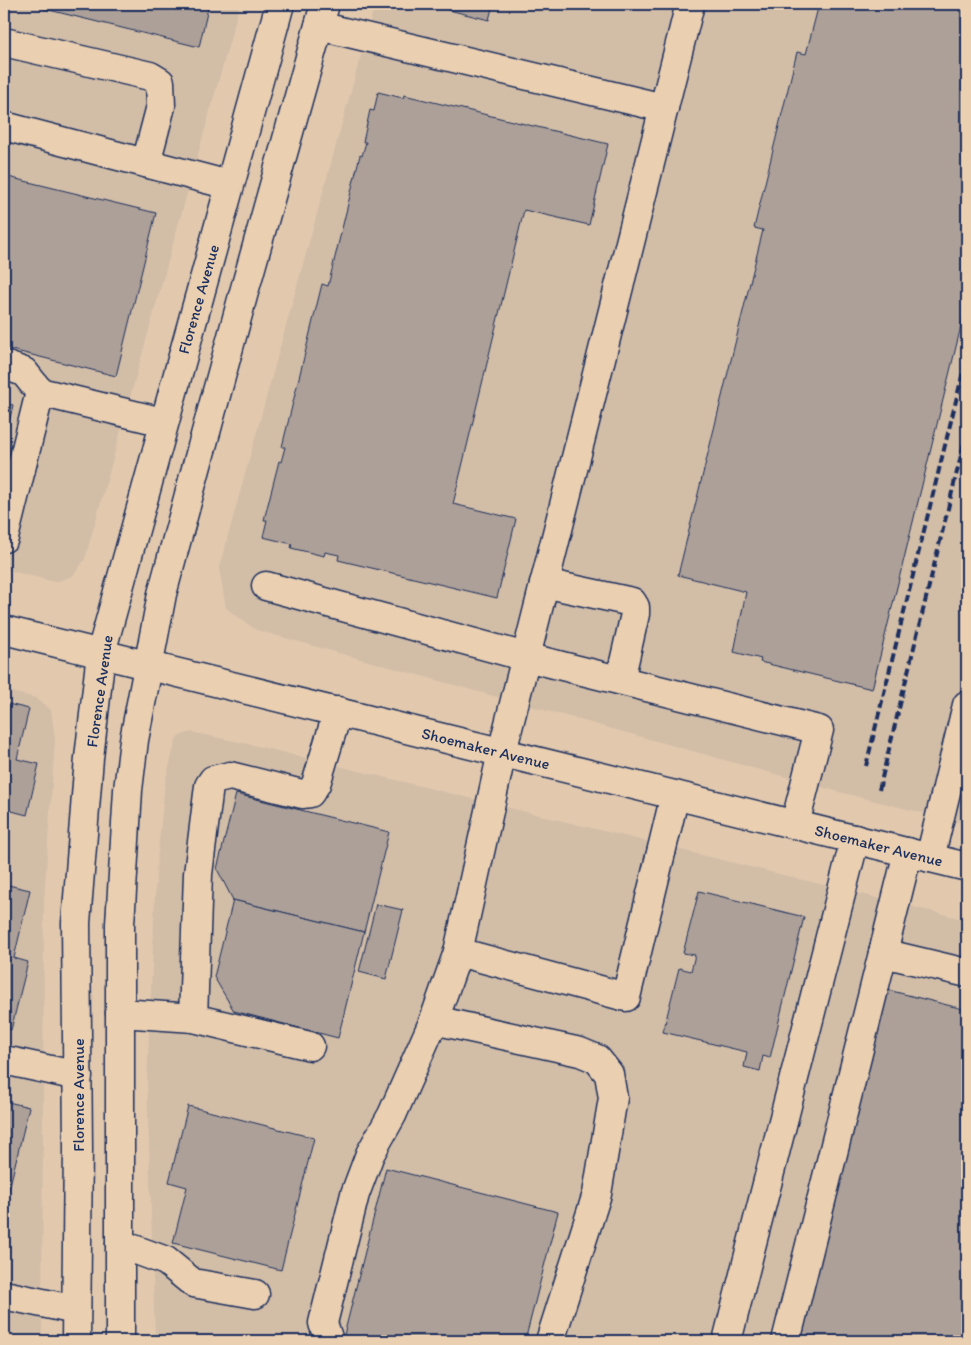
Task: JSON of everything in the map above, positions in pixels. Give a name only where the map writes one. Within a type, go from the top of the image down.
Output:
[{"type":"main road","name":"Florence Avenue","points":[[76,1341],[78,1076],[76,922],[89,758],[101,653],[163,422],[280,4]]},
{"type":"main road","points":[[329,1341],[323,1324],[355,1194],[370,1154],[392,1115],[434,1020],[458,952],[502,752],[690,4]]},
{"type":"main road","points":[[120,1341],[120,924],[128,790],[134,740],[162,594],[322,15],[664,108]]},
{"type":"main road","points":[[4,42],[150,76],[160,82],[161,106],[146,164]]},
{"type":"main road","points":[[4,126],[271,196]]},
{"type":"main road","points":[[4,365],[24,372],[40,392],[163,422]]},
{"type":"main road","points":[[4,538],[40,392]]},
{"type":"main road","points":[[544,583],[632,602],[635,607],[635,614],[620,680]]},
{"type":"main road","points":[[266,586],[526,656],[819,730],[795,824]]},
{"type":"main road","name":"Shoemaker Avenue","points":[[4,630],[967,867]]},
{"type":"main road","points":[[786,1341],[883,953],[919,855],[967,705]]},
{"type":"main road","points":[[194,1018],[198,874],[209,786],[213,780],[230,776],[302,794],[310,793],[316,784],[338,711]]},
{"type":"main road","points":[[458,952],[626,997],[675,795]]},
{"type":"main road","points":[[727,1341],[856,839]]},
{"type":"main road","points":[[883,953],[967,973]]},
{"type":"main road","points":[[120,1013],[194,1018],[310,1046]]},
{"type":"main road","points":[[434,1020],[580,1052],[597,1059],[609,1074],[613,1098],[596,1194],[550,1341]]},
{"type":"main road","points":[[4,1060],[78,1076]]},
{"type":"main road","points":[[120,1244],[166,1261],[193,1283],[255,1294]]},
{"type":"main road","points":[[4,1295],[76,1310]]},
{"type":"shaded area","points":[[4,4],[240,4],[85,559],[73,576],[55,582],[4,569]]},
{"type":"shaded area","points":[[375,4],[967,4],[967,824],[843,793],[256,630],[226,608],[219,568]]},
{"type":"shaded area","points":[[4,690],[36,698],[51,710],[55,739],[44,901],[42,1341],[4,1341]]},
{"type":"shaded area","points":[[191,732],[249,744],[967,920],[967,1341],[155,1341],[147,1082],[156,872],[165,782],[177,737]]},
{"type":"building","points":[[42,4],[209,4],[199,47],[41,8]]},
{"type":"building","points":[[434,4],[493,4],[489,20],[433,6]]},
{"type":"building","points":[[819,4],[967,4],[967,302],[872,689],[760,662],[761,659],[734,652],[746,592],[678,575],[763,230],[754,228],[797,52],[806,54]]},
{"type":"building","points":[[378,92],[403,98],[404,95],[608,144],[589,225],[524,210],[453,504],[516,519],[497,598],[338,560],[339,555],[325,552],[324,556],[291,548],[292,544],[263,537],[267,520],[264,520],[279,461],[281,462],[285,447],[282,447],[322,284],[328,286],[360,155],[362,156],[366,142],[363,142],[370,110],[374,111]]},
{"type":"building","points":[[4,176],[156,213],[116,376],[4,348]]},
{"type":"building","points":[[4,403],[13,405],[4,444]]},
{"type":"building","points":[[4,703],[29,709],[17,759],[39,764],[27,815],[4,809]]},
{"type":"building","points":[[236,794],[389,832],[364,932],[233,900],[217,869]]},
{"type":"building","points":[[4,884],[30,890],[14,958],[28,962],[11,1030],[4,1028]]},
{"type":"building","points":[[699,891],[804,917],[770,1058],[763,1056],[760,1071],[744,1067],[747,1052],[663,1032],[679,968],[691,971],[695,955],[683,953]]},
{"type":"building","points":[[233,900],[364,932],[338,1038],[234,1011],[214,977]]},
{"type":"building","points":[[376,904],[403,910],[386,979],[359,972]]},
{"type":"building","points":[[888,990],[967,1010],[967,1341],[801,1341]]},
{"type":"building","points":[[4,1101],[29,1107],[4,1210]]},
{"type":"building","points":[[188,1106],[314,1138],[281,1270],[173,1243],[187,1187],[169,1182]]},
{"type":"building","points":[[386,1168],[558,1212],[525,1341],[351,1341],[343,1339]]},
{"type":"railway","points":[[866,766],[967,356]]},
{"type":"railway","points":[[879,790],[967,431]]}]
